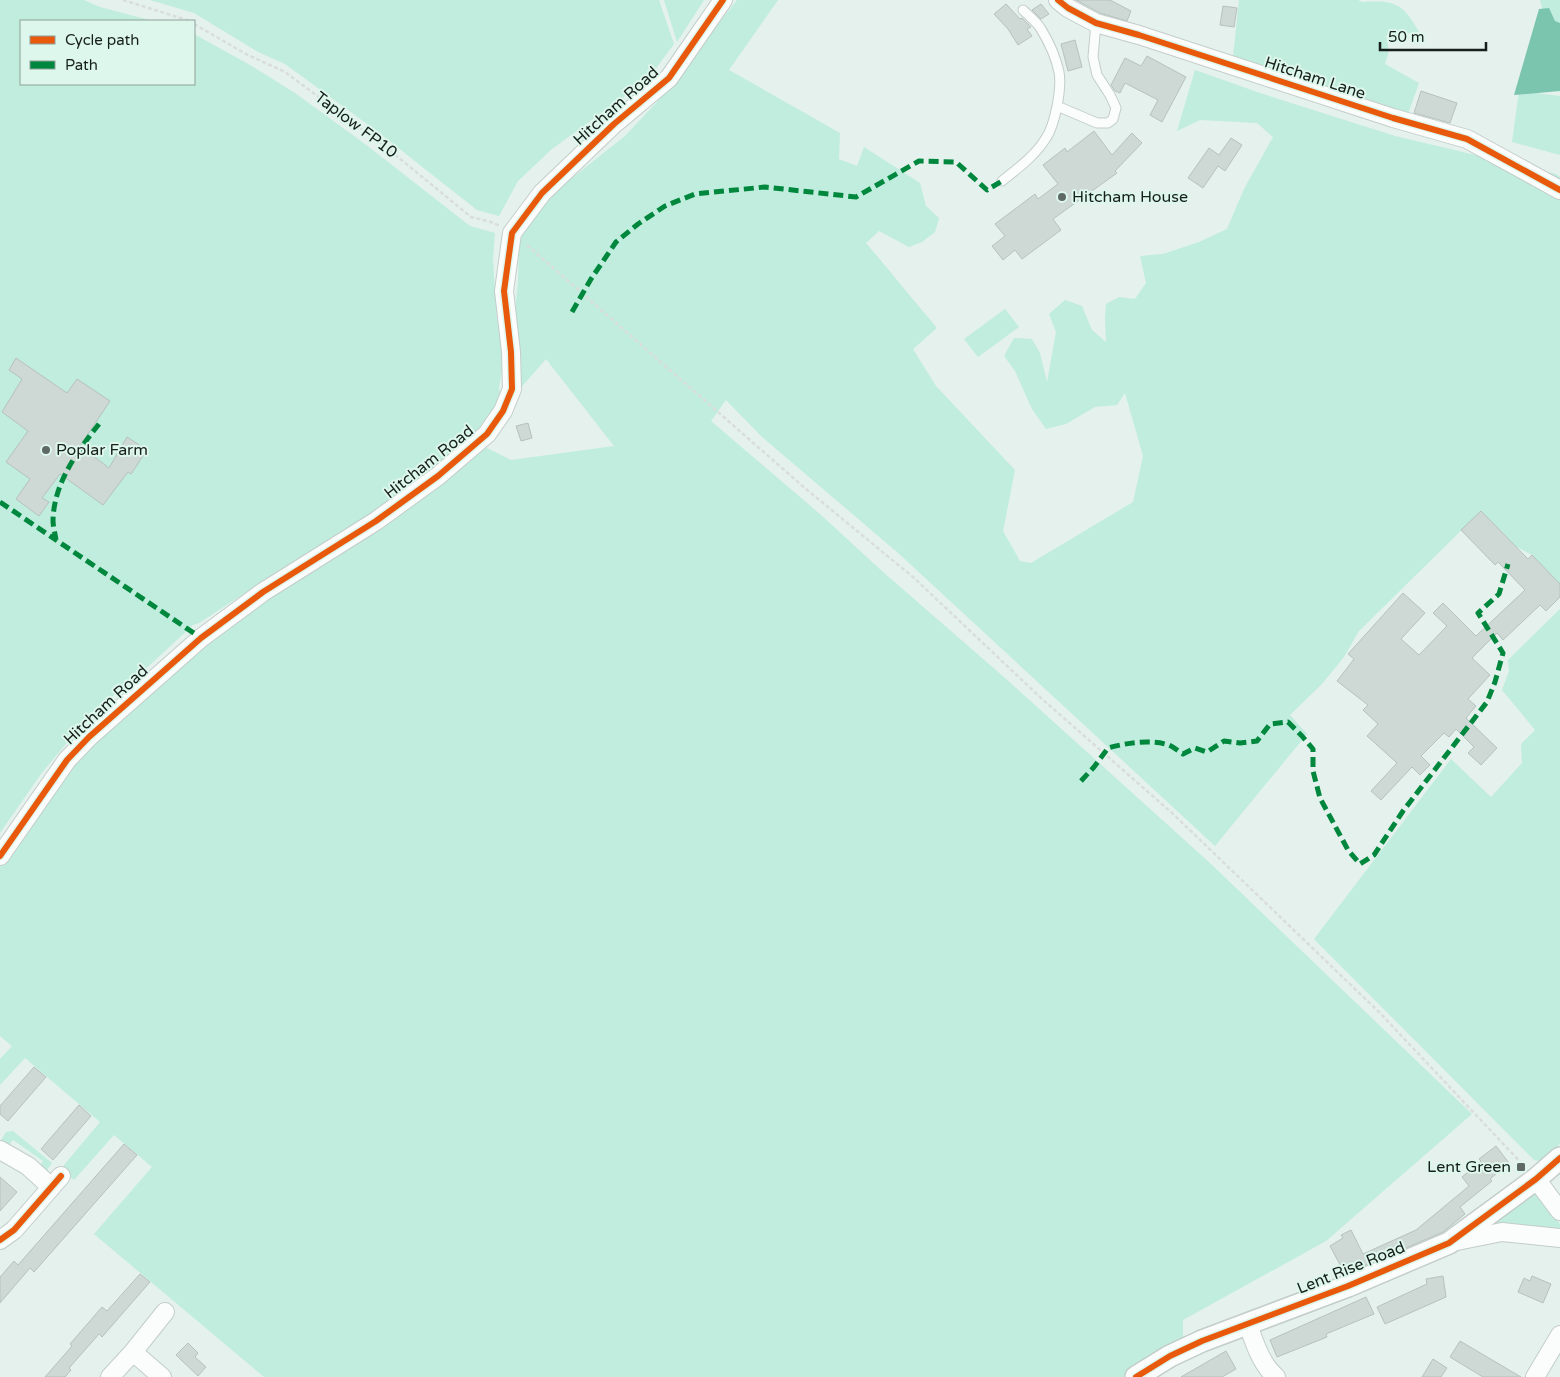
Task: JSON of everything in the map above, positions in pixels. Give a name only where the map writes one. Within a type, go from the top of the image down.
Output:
[{"type":"street","name":"Hitcham Road","points":[[0,856],[67,760],[89,737],[201,638],[262,592],[376,521],[438,476],[486,434],[503,411],[512,389],[511,352],[504,290],[512,233],[542,194],[614,124],[669,78],[723,0]]},
{"type":"street","name":"Hitcham Lane","points":[[1058,0],[1068,8],[1096,23],[1393,118],[1467,139],[1560,190]]},
{"type":"street","points":[[0,1150],[56,1182],[14,1230],[0,1240]]},
{"type":"street","name":"Lent Rise Road","points":[[1136,1377],[1170,1356],[1202,1341],[1348,1286],[1449,1243],[1536,1179],[1560,1158]]},
{"type":"street","points":[[1536,1179],[1560,1211]]},
{"type":"street","points":[[1449,1243],[1502,1232],[1560,1238]]},
{"type":"street","points":[[110,1377],[165,1312]]},
{"type":"street","points":[[1248,1324],[1256,1348],[1269,1371],[1276,1377]]},
{"type":"street","points":[[1535,1377],[1560,1334]]},
{"type":"street","points":[[133,1352],[162,1377]]},
{"type":"lane","points":[[1002,181],[1035,154],[1046,139],[1057,106],[1059,73],[1052,51],[1041,27],[1023,10]]},
{"type":"lane","points":[[1057,106],[1097,123],[1108,123],[1113,120],[1116,108],[1097,75],[1093,57],[1096,23]]},
{"type":"path","points":[[122,0],[187,20]]},
{"type":"shaded area","points":[[0,0],[84,0],[100,7],[149,20],[20,20],[20,85],[195,85],[195,35],[295,93],[365,144],[470,226],[495,233],[493,259],[495,293],[497,320],[504,360],[499,387],[501,400],[485,423],[447,462],[375,513],[302,556],[199,623],[193,625],[152,663],[89,716],[41,774],[0,833]]},
{"type":"shaded area","points":[[150,0],[659,0],[674,44],[648,79],[552,149],[518,181],[499,216],[477,210],[378,132],[285,64],[258,52],[194,13]]},
{"type":"shaded area","points":[[664,0],[704,0],[677,42]]},
{"type":"shaded area","points":[[737,0],[778,0],[729,70],[840,133],[839,159],[857,166],[864,147],[920,183],[926,206],[939,218],[935,232],[922,242],[909,247],[879,231],[866,243],[937,328],[913,349],[936,386],[1015,470],[1003,531],[1020,561],[1031,563],[1133,502],[1143,456],[1125,393],[1117,405],[1095,407],[1066,424],[1046,429],[1032,409],[1015,371],[1004,356],[1014,338],[1032,339],[1040,353],[1047,382],[1056,332],[1049,314],[1065,300],[1082,306],[1092,330],[1106,342],[1106,304],[1119,297],[1135,299],[1146,283],[1140,256],[1163,254],[1199,242],[1227,229],[1244,189],[1273,137],[1257,123],[1200,120],[1177,131],[1195,70],[1395,136],[1556,174],[1560,177],[1560,584],[1532,555],[1515,546],[1481,511],[1359,631],[1344,657],[1322,684],[1290,715],[1307,734],[1215,846],[897,552],[762,437],[726,400],[711,421],[821,515],[883,572],[1005,678],[1211,864],[1472,1114],[1326,1241],[1183,1320],[1183,1338],[1154,1355],[1124,1377],[264,1377],[94,1234],[152,1167],[114,1135],[74,1180],[63,1170],[64,1165],[100,1122],[25,1058],[0,1085],[0,1059],[12,1046],[0,1036],[0,867],[76,760],[206,642],[483,446],[511,460],[614,446],[546,359],[518,391],[515,313],[519,247],[524,229],[548,197],[625,136],[676,80]]},
{"type":"shaded area","points":[[1239,0],[1358,0],[1362,2],[1391,3],[1403,10],[1419,32],[1386,36],[1389,51],[1385,64],[1419,83],[1408,114],[1233,57]]},
{"type":"shaded area","points":[[1540,0],[1560,0],[1560,70]]},
{"type":"shaded area","points":[[1549,8],[1555,21],[1560,23],[1560,91],[1514,95],[1539,9]]},
{"type":"shaded area","points":[[1519,91],[1560,96],[1560,155],[1512,142]]},
{"type":"shaded area","points":[[1005,309],[1019,327],[978,357],[964,339]]},
{"type":"shaded area","points":[[1560,609],[1560,1144],[1540,1161],[1534,1160],[1314,939],[1451,759],[1491,797],[1522,763],[1521,744],[1535,730],[1502,690],[1509,671],[1508,660]]},
{"type":"shaded area","points":[[13,1131],[52,1163],[45,1173],[36,1171],[43,1161],[13,1140],[10,1144],[1,1146],[0,1142],[6,1132]]},
{"type":"shaded area","points":[[1536,1188],[1560,1224],[1560,1242],[1484,1232]]},
{"type":"building","points":[[1076,0],[1110,0],[1131,11],[1127,21],[1100,13]]},
{"type":"building","points":[[1006,4],[1020,19],[1022,18],[1031,27],[1027,29],[1032,36],[1018,45],[1008,29],[994,14]]},
{"type":"building","points":[[1041,4],[1049,14],[1041,19],[1032,10]]},
{"type":"building","points":[[1223,6],[1237,8],[1234,27],[1220,25]]},
{"type":"building","points":[[1075,40],[1082,67],[1068,71],[1061,44]]},
{"type":"building","points":[[1147,56],[1186,77],[1162,122],[1150,115],[1158,100],[1125,83],[1120,93],[1115,91],[1111,85],[1125,58],[1141,66]]},
{"type":"building","points":[[1421,91],[1457,103],[1450,123],[1414,113]]},
{"type":"building","name":"Hitcham House","points":[[1094,131],[1112,155],[1132,133],[1142,143],[1115,171],[1117,173],[1053,219],[1061,230],[1022,259],[1015,250],[1003,260],[992,246],[1005,236],[995,224],[1035,194],[1038,199],[1058,184],[1043,165],[1065,148],[1067,152]]},
{"type":"building","points":[[1231,138],[1242,145],[1225,171],[1218,166],[1203,188],[1188,178],[1209,148],[1219,155]]},
{"type":"building","points":[[16,358],[67,393],[77,379],[110,401],[80,446],[109,468],[127,437],[147,450],[131,474],[128,472],[103,505],[60,474],[42,498],[49,502],[39,516],[16,499],[30,479],[6,462],[28,431],[2,412],[22,379],[9,370]]},
{"type":"building","points":[[528,423],[532,438],[521,441],[516,426]]},
{"type":"building","points":[[1481,511],[1528,559],[1532,555],[1560,584],[1560,597],[1546,611],[1540,605],[1503,640],[1497,633],[1472,658],[1490,675],[1468,699],[1476,706],[1466,718],[1497,748],[1481,765],[1468,753],[1474,747],[1456,729],[1449,737],[1444,733],[1421,756],[1430,765],[1420,775],[1412,767],[1381,800],[1371,791],[1397,763],[1367,736],[1378,724],[1363,710],[1368,705],[1337,681],[1354,659],[1348,654],[1403,593],[1425,613],[1401,639],[1419,655],[1447,626],[1433,613],[1443,603],[1476,636],[1525,590],[1498,562],[1495,565],[1461,530]]},
{"type":"building","points":[[34,1067],[46,1077],[8,1121],[0,1114],[0,1106]]},
{"type":"building","points":[[79,1105],[91,1116],[53,1160],[41,1149]]},
{"type":"building","points":[[124,1144],[137,1155],[34,1272],[30,1268],[0,1303],[0,1277],[14,1261],[18,1265]]},
{"type":"building","points":[[1496,1146],[1509,1163],[1490,1179],[1492,1181],[1460,1207],[1465,1214],[1443,1232],[1345,1274],[1330,1246],[1343,1238],[1341,1235],[1351,1230],[1363,1254],[1416,1230],[1469,1186],[1462,1177],[1481,1161],[1479,1159]]},
{"type":"building","points":[[0,1177],[17,1192],[0,1211]]},
{"type":"building","points":[[140,1274],[150,1282],[102,1337],[99,1334],[69,1368],[71,1370],[65,1377],[45,1377],[102,1307],[107,1311]]},
{"type":"building","points":[[1443,1276],[1446,1297],[1385,1324],[1377,1307],[1427,1284],[1426,1279]]},
{"type":"building","points":[[1532,1276],[1551,1284],[1543,1303],[1518,1292],[1524,1278],[1530,1281]]},
{"type":"building","points":[[1366,1297],[1374,1314],[1326,1334],[1327,1337],[1277,1357],[1270,1340]]},
{"type":"building","points":[[1460,1341],[1521,1377],[1483,1377],[1450,1357]]},
{"type":"building","points":[[188,1343],[198,1353],[195,1357],[206,1367],[198,1376],[176,1355]]},
{"type":"building","points":[[1226,1351],[1236,1369],[1222,1377],[1181,1377]]},
{"type":"building","points":[[1433,1359],[1447,1368],[1441,1377],[1422,1377]]},
{"type":"marked path","points":[[572,312],[616,242],[665,206],[695,194],[765,187],[856,197],[919,161],[956,162],[987,190],[1002,181]]},
{"type":"marked path","points":[[99,424],[75,457],[62,481],[54,506],[53,520],[56,540],[201,638]]},
{"type":"marked path","points":[[0,502],[56,540]]},
{"type":"marked path","points":[[1081,781],[1108,748],[1130,743],[1154,742],[1169,745],[1183,754],[1195,748],[1207,752],[1224,741],[1240,743],[1257,741],[1270,724],[1288,722],[1313,749],[1313,771],[1320,798],[1348,850],[1360,864],[1374,855],[1403,811],[1487,702],[1503,653],[1478,613],[1499,594],[1508,564]]},
{"type":"cycle path","points":[[0,856],[67,760],[89,737],[201,638],[263,592],[376,521],[438,476],[487,434],[503,411],[512,389],[511,352],[504,291],[512,233],[542,193],[614,124],[669,78],[723,0]]},
{"type":"cycle path","points":[[1058,0],[1068,8],[1096,23],[1139,35],[1393,118],[1467,139],[1560,190]]},
{"type":"cycle path","points":[[1136,1377],[1170,1356],[1202,1341],[1348,1286],[1449,1243],[1536,1179],[1560,1158]]},
{"type":"cycle path","points":[[0,1240],[14,1230],[61,1176]]},
{"type":"place","name":"Hitcham House","points":[[1062,197]]},
{"type":"place","name":"Poplar Farm","points":[[46,450]]},
{"type":"place","name":"Lent Green","points":[[1521,1167]]}]
